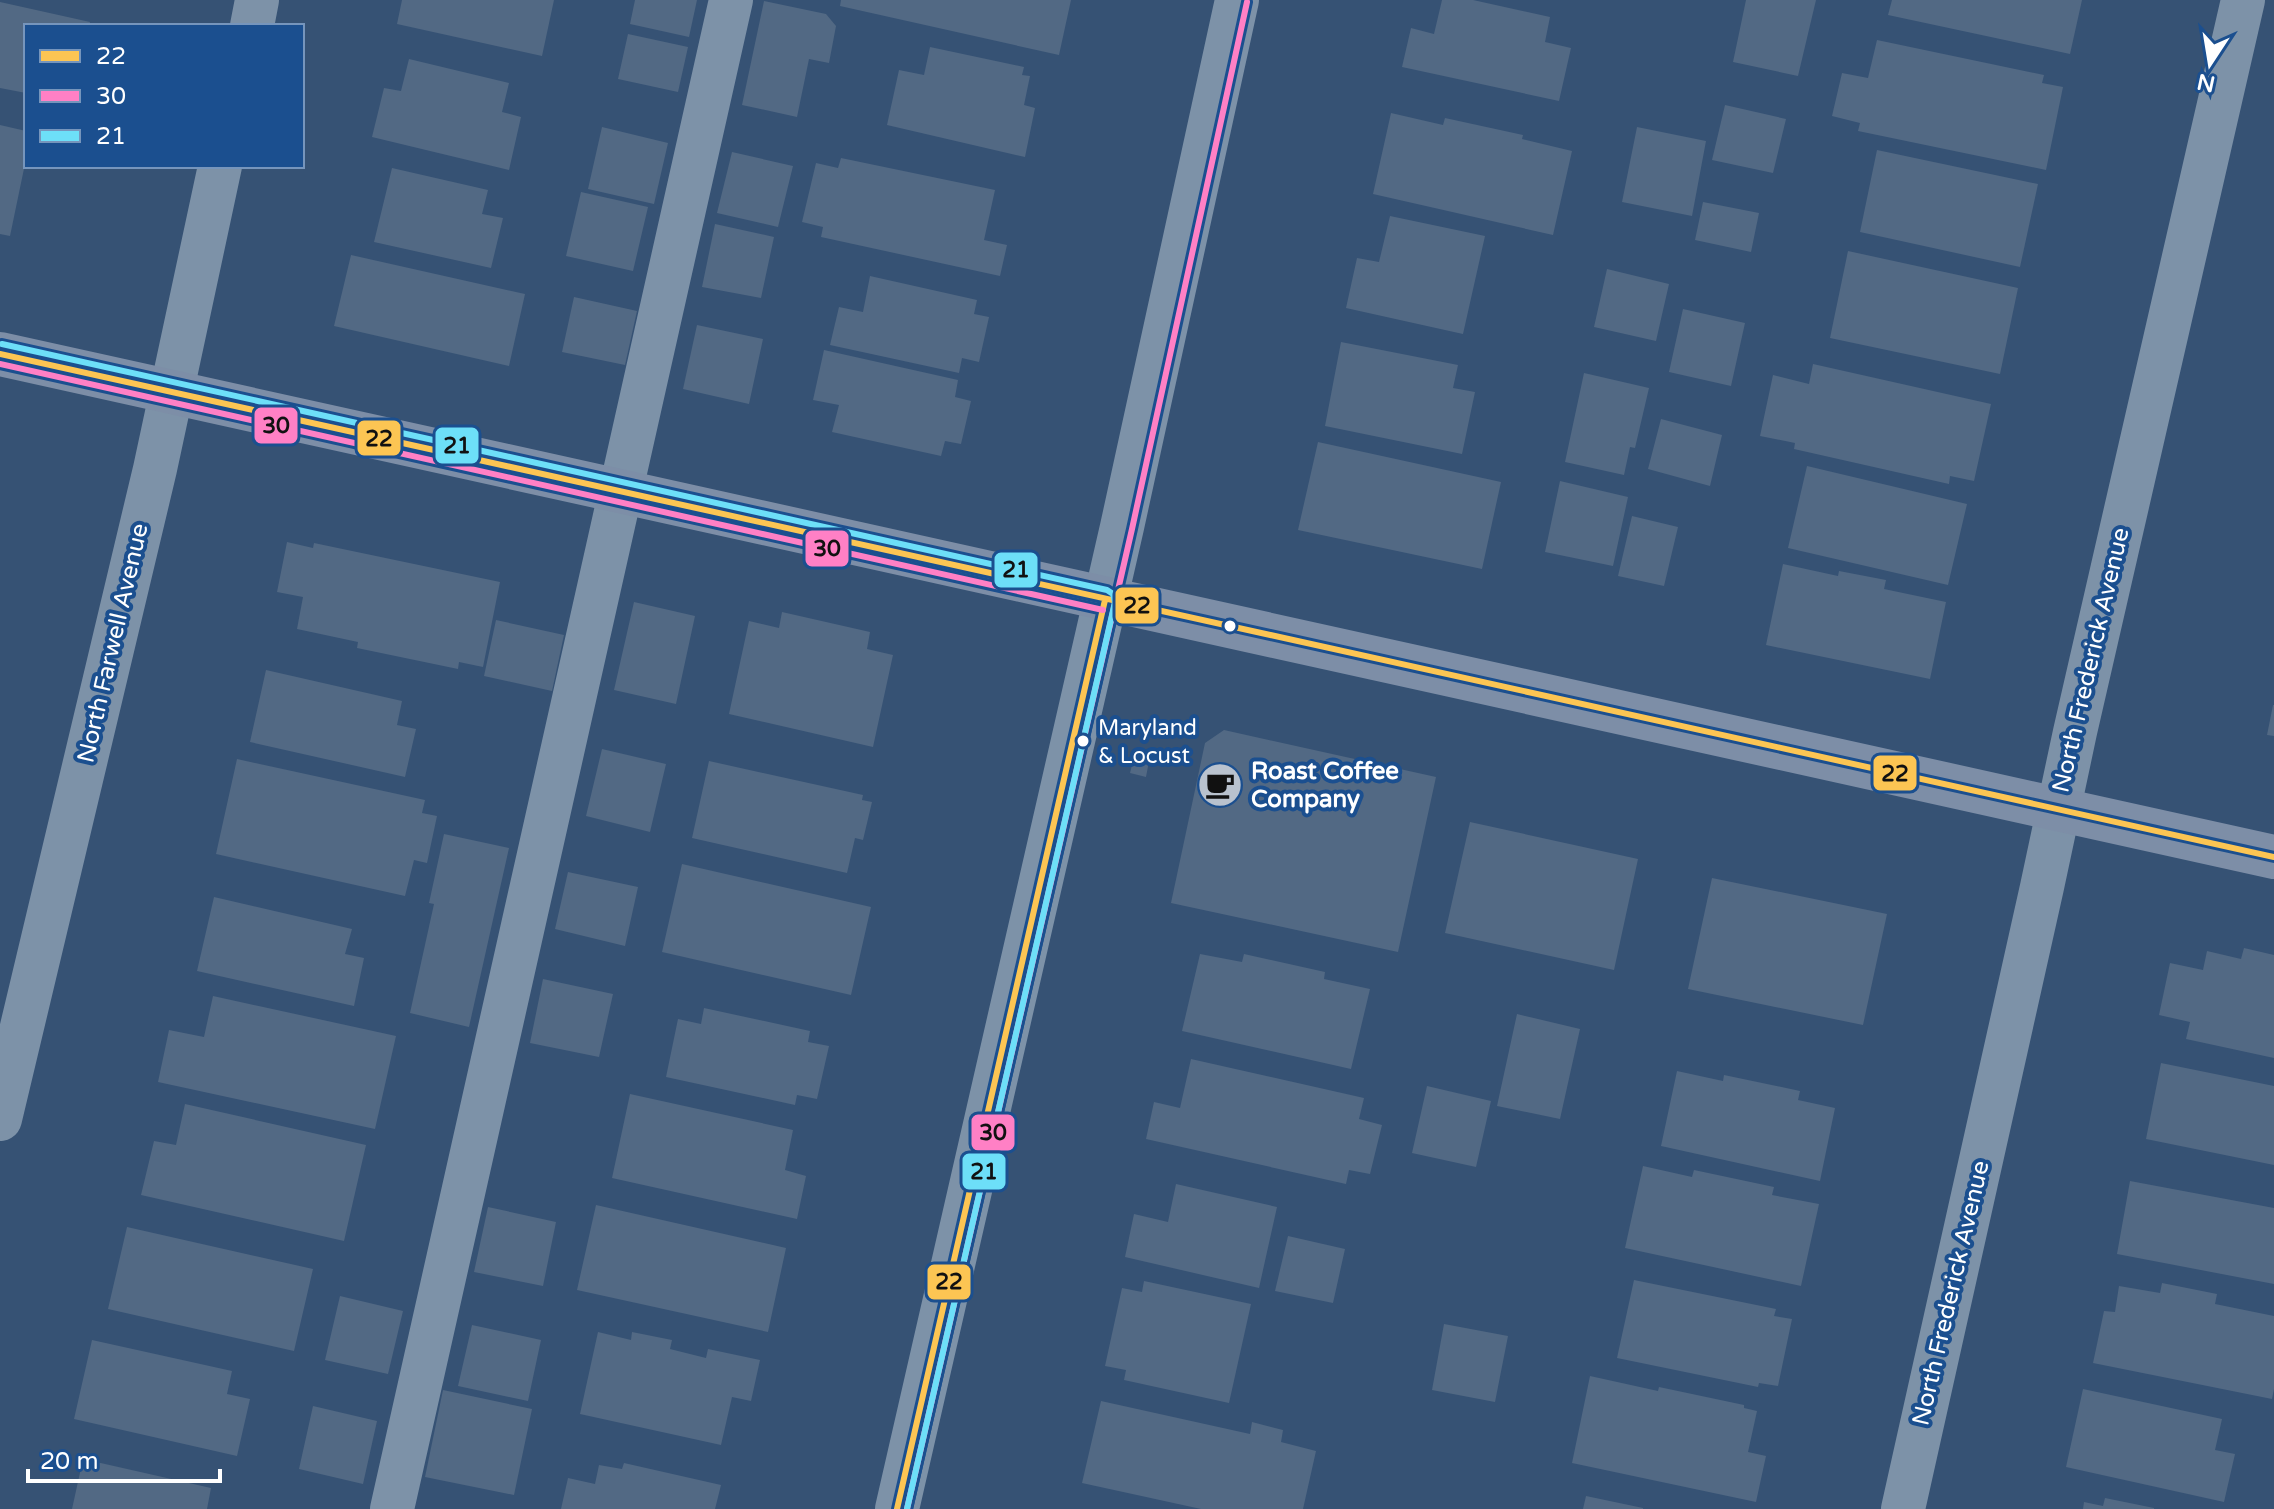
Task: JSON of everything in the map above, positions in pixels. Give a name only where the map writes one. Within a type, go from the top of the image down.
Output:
[{"type":"main road","points":[[0,354],[2274,857]]},
{"type":"street","points":[[252,24],[257,0]]},
{"type":"street","points":[[392,1509],[731,0]]},
{"type":"street","points":[[897,1509],[1105,600],[1237,0]]},
{"type":"street","name":"North Frederick Avenue","points":[[1903,1509],[2057,809],[2243,0]]},
{"type":"street","name":"North Farwell Avenue","points":[[0,1119],[155,469],[220,168]]},
{"type":"building","points":[[402,0],[554,0],[542,56],[397,24]]},
{"type":"building","points":[[635,0],[697,0],[689,37],[630,24]]},
{"type":"building","points":[[841,0],[1071,0],[1059,55],[840,6]]},
{"type":"building","points":[[1442,0],[1473,0],[1550,17],[1545,42],[1571,48],[1559,101],[1402,67],[1411,28],[1434,34]]},
{"type":"building","points":[[1746,0],[1816,0],[1798,76],[1733,62]]},
{"type":"building","points":[[1892,0],[2082,0],[2070,54],[1888,15]]},
{"type":"building","points":[[764,1],[826,14],[836,26],[829,63],[809,59],[797,117],[742,105]]},
{"type":"building","points":[[0,2],[90,22],[24,24],[24,93],[0,88]]},
{"type":"building","points":[[628,34],[688,47],[678,92],[618,79]]},
{"type":"building","points":[[1877,40],[2044,75],[2042,83],[2063,87],[2046,170],[1858,131],[1860,123],[1832,116],[1842,73],[1868,78]]},
{"type":"building","points":[[930,47],[1024,67],[1022,75],[1030,76],[1024,105],[1035,108],[1025,157],[887,125],[899,70],[924,75]]},
{"type":"building","points":[[409,59],[509,83],[502,112],[521,117],[509,170],[372,137],[384,88],[401,91]]},
{"type":"building","points":[[1725,105],[1786,119],[1773,173],[1712,160]]},
{"type":"building","points":[[1391,113],[1443,125],[1445,118],[1523,135],[1522,139],[1572,151],[1553,235],[1373,194]]},
{"type":"building","points":[[0,125],[24,131],[24,168],[10,236],[0,234]]},
{"type":"building","points":[[602,127],[668,143],[654,204],[588,189]]},
{"type":"building","points":[[1637,127],[1706,141],[1692,216],[1622,202]]},
{"type":"building","points":[[1877,150],[2038,184],[2020,267],[1860,232]]},
{"type":"building","points":[[732,152],[793,166],[778,227],[717,213]]},
{"type":"building","points":[[841,158],[995,190],[984,240],[1007,245],[1000,276],[821,237],[823,227],[802,222],[816,163],[838,168]]},
{"type":"building","points":[[392,168],[488,190],[482,214],[503,218],[491,268],[374,242]]},
{"type":"building","points":[[581,192],[648,207],[633,271],[566,256]]},
{"type":"building","points":[[1703,202],[1759,213],[1751,252],[1695,240]]},
{"type":"building","points":[[1390,216],[1485,236],[1463,334],[1346,308],[1357,258],[1379,262]]},
{"type":"building","points":[[715,224],[774,237],[761,298],[702,287]]},
{"type":"building","points":[[1848,251],[2018,288],[2000,374],[1830,338]]},
{"type":"building","points":[[351,255],[525,294],[509,366],[334,326]]},
{"type":"building","points":[[1607,269],[1669,284],[1656,341],[1594,327]]},
{"type":"building","points":[[870,276],[977,300],[974,314],[989,317],[979,362],[962,358],[959,373],[830,345],[839,307],[863,312]]},
{"type":"building","points":[[574,297],[637,311],[625,365],[562,352]]},
{"type":"building","points":[[1683,309],[1745,323],[1731,386],[1669,372]]},
{"type":"building","points":[[697,325],[763,339],[749,404],[683,389]]},
{"type":"building","points":[[1341,342],[1458,365],[1453,388],[1475,392],[1462,454],[1325,426]]},
{"type":"building","points":[[824,350],[958,380],[955,397],[971,401],[961,444],[945,441],[941,456],[832,432],[839,405],[813,400]]},
{"type":"building","points":[[1813,364],[1991,404],[1974,481],[1950,476],[1949,484],[1794,449],[1795,443],[1760,436],[1773,375],[1809,384]]},
{"type":"building","points":[[1584,373],[1649,388],[1635,448],[1630,447],[1624,475],[1565,462]]},
{"type":"building","points":[[1661,419],[1722,435],[1710,486],[1648,469]]},
{"type":"building","points":[[1318,442],[1501,482],[1482,569],[1298,530]]},
{"type":"building","points":[[1807,466],[1967,504],[1948,585],[1788,548]]},
{"type":"building","points":[[1560,481],[1628,497],[1613,566],[1545,552]]},
{"type":"building","points":[[1632,516],[1678,527],[1664,586],[1618,576]]},
{"type":"building","points":[[287,542],[313,548],[314,543],[500,582],[483,667],[459,662],[458,669],[357,648],[358,642],[297,629],[303,597],[277,592]]},
{"type":"building","points":[[1783,564],[1838,576],[1839,571],[1886,580],[1884,589],[1946,602],[1930,679],[1766,645]]},
{"type":"building","points":[[634,602],[695,616],[676,704],[614,690]]},
{"type":"building","points":[[782,612],[870,632],[867,649],[893,655],[873,747],[729,714],[749,621],[779,628]]},
{"type":"building","points":[[496,620],[564,635],[552,691],[484,676]]},
{"type":"building","points":[[266,670],[402,701],[397,725],[416,729],[405,777],[250,742]]},
{"type":"building","points":[[2274,705],[2274,736],[2267,735]]},
{"type":"building","points":[[1224,730],[1436,777],[1398,952],[1171,903],[1205,743]]},
{"type":"building","points":[[602,749],[666,764],[650,832],[586,816]]},
{"type":"building","points":[[1135,753],[1150,756],[1146,777],[1130,773]]},
{"type":"building","points":[[237,759],[425,800],[422,813],[437,816],[427,863],[414,860],[405,896],[216,854]]},
{"type":"building","points":[[709,761],[863,795],[862,800],[872,802],[863,840],[855,838],[847,873],[692,838]]},
{"type":"building","points":[[1470,822],[1638,859],[1614,970],[1445,933]]},
{"type":"building","points":[[444,834],[509,848],[469,1027],[410,1013],[434,904],[429,903]]},
{"type":"building","points":[[682,864],[871,907],[851,995],[662,952]]},
{"type":"building","points":[[568,872],[638,887],[625,946],[555,929]]},
{"type":"building","points":[[1712,878],[1887,914],[1863,1025],[1688,989]]},
{"type":"building","points":[[214,897],[352,929],[345,954],[364,958],[354,1006],[197,971]]},
{"type":"building","points":[[2244,948],[2274,955],[2274,1058],[2186,1039],[2190,1022],[2159,1015],[2170,963],[2203,970],[2207,951],[2241,959]]},
{"type":"building","points":[[1200,954],[1242,962],[1244,954],[1325,972],[1324,979],[1370,989],[1351,1069],[1182,1031]]},
{"type":"building","points":[[543,979],[613,994],[599,1057],[530,1043]]},
{"type":"building","points":[[213,996],[396,1036],[375,1129],[158,1082],[169,1030],[204,1037]]},
{"type":"building","points":[[704,1008],[810,1031],[808,1042],[829,1046],[817,1099],[797,1095],[795,1105],[666,1077],[678,1019],[701,1024]]},
{"type":"building","points":[[1517,1014],[1580,1029],[1560,1119],[1497,1106]]},
{"type":"building","points":[[1191,1059],[1364,1098],[1359,1119],[1382,1125],[1370,1174],[1349,1170],[1346,1184],[1146,1139],[1154,1102],[1180,1108]]},
{"type":"building","points":[[2161,1063],[2274,1086],[2274,1165],[2146,1139]]},
{"type":"building","points":[[1677,1071],[1723,1081],[1724,1075],[1800,1091],[1798,1100],[1835,1108],[1820,1181],[1661,1146]]},
{"type":"building","points":[[1427,1086],[1491,1101],[1476,1167],[1412,1153]]},
{"type":"building","points":[[630,1094],[793,1130],[785,1170],[806,1176],[797,1219],[612,1178]]},
{"type":"building","points":[[185,1104],[366,1145],[344,1241],[141,1195],[154,1141],[176,1145]]},
{"type":"building","points":[[1643,1166],[1692,1177],[1694,1170],[1774,1187],[1772,1195],[1819,1204],[1801,1286],[1625,1248]]},
{"type":"building","points":[[2130,1181],[2274,1208],[2274,1284],[2117,1254]]},
{"type":"building","points":[[1176,1184],[1277,1207],[1259,1288],[1125,1257],[1134,1214],[1168,1222]]},
{"type":"building","points":[[596,1205],[786,1248],[768,1332],[577,1290]]},
{"type":"building","points":[[488,1207],[556,1222],[543,1286],[474,1272]]},
{"type":"building","points":[[127,1227],[313,1269],[294,1351],[108,1309]]},
{"type":"building","points":[[1288,1236],[1345,1249],[1333,1303],[1275,1291]]},
{"type":"building","points":[[1634,1280],[1776,1309],[1774,1316],[1792,1319],[1778,1386],[1759,1383],[1758,1387],[1617,1358]]},
{"type":"building","points":[[1144,1281],[1251,1304],[1229,1403],[1124,1380],[1126,1370],[1105,1366],[1122,1288],[1142,1292]]},
{"type":"building","points":[[2162,1283],[2217,1294],[2215,1304],[2274,1316],[2272,1399],[2093,1363],[2104,1311],[2115,1312],[2119,1286],[2160,1293]]},
{"type":"building","points":[[340,1296],[403,1311],[388,1374],[325,1360]]},
{"type":"building","points":[[1444,1324],[1508,1336],[1495,1402],[1432,1390]]},
{"type":"building","points":[[472,1325],[541,1340],[528,1401],[458,1386]]},
{"type":"building","points":[[598,1332],[631,1340],[632,1332],[672,1340],[670,1349],[706,1358],[708,1349],[760,1360],[751,1401],[732,1397],[721,1445],[580,1414]]},
{"type":"building","points":[[92,1340],[232,1371],[227,1394],[250,1399],[237,1456],[74,1419]]},
{"type":"building","points":[[1590,1376],[1658,1391],[1659,1387],[1744,1405],[1744,1408],[1757,1411],[1748,1452],[1766,1456],[1756,1502],[1572,1463]]},
{"type":"building","points":[[2083,1389],[2222,1419],[2215,1450],[2235,1454],[2224,1502],[2066,1467]]},
{"type":"building","points":[[443,1390],[532,1409],[514,1495],[425,1477]]},
{"type":"building","points":[[1101,1401],[1250,1434],[1252,1422],[1283,1430],[1281,1442],[1316,1451],[1303,1509],[1201,1509],[1082,1483]]},
{"type":"building","points":[[313,1406],[377,1421],[363,1484],[299,1469]]},
{"type":"building","points":[[83,1459],[211,1488],[207,1509],[72,1509]]},
{"type":"building","points":[[624,1463],[721,1485],[715,1509],[561,1509],[568,1478],[595,1484],[599,1465],[622,1469]]},
{"type":"building","points":[[1586,1496],[1643,1508],[1643,1509],[1583,1509]]},
{"type":"building","points":[[2105,1498],[2154,1509],[2083,1509],[2084,1502],[2103,1506]]},
{"type":"transit line","name":"30","points":[[907,1509],[1132,529],[1247,2]]},
{"type":"transit line","name":"21","points":[[2,344],[1107,590],[1113,594],[1115,602],[907,1509]]},
{"type":"transit line","name":"22","points":[[0,354],[2274,857]]},
{"type":"transit line","name":"30","points":[[0,364],[1103,610]]},
{"type":"transit line","name":"22","points":[[897,1509],[1105,600]]},
{"type":"place","name":"Maryland & Locust","points":[[1083,741]]},
{"type":"place","name":"Roast Coffee Company","points":[[1220,785]]}]
